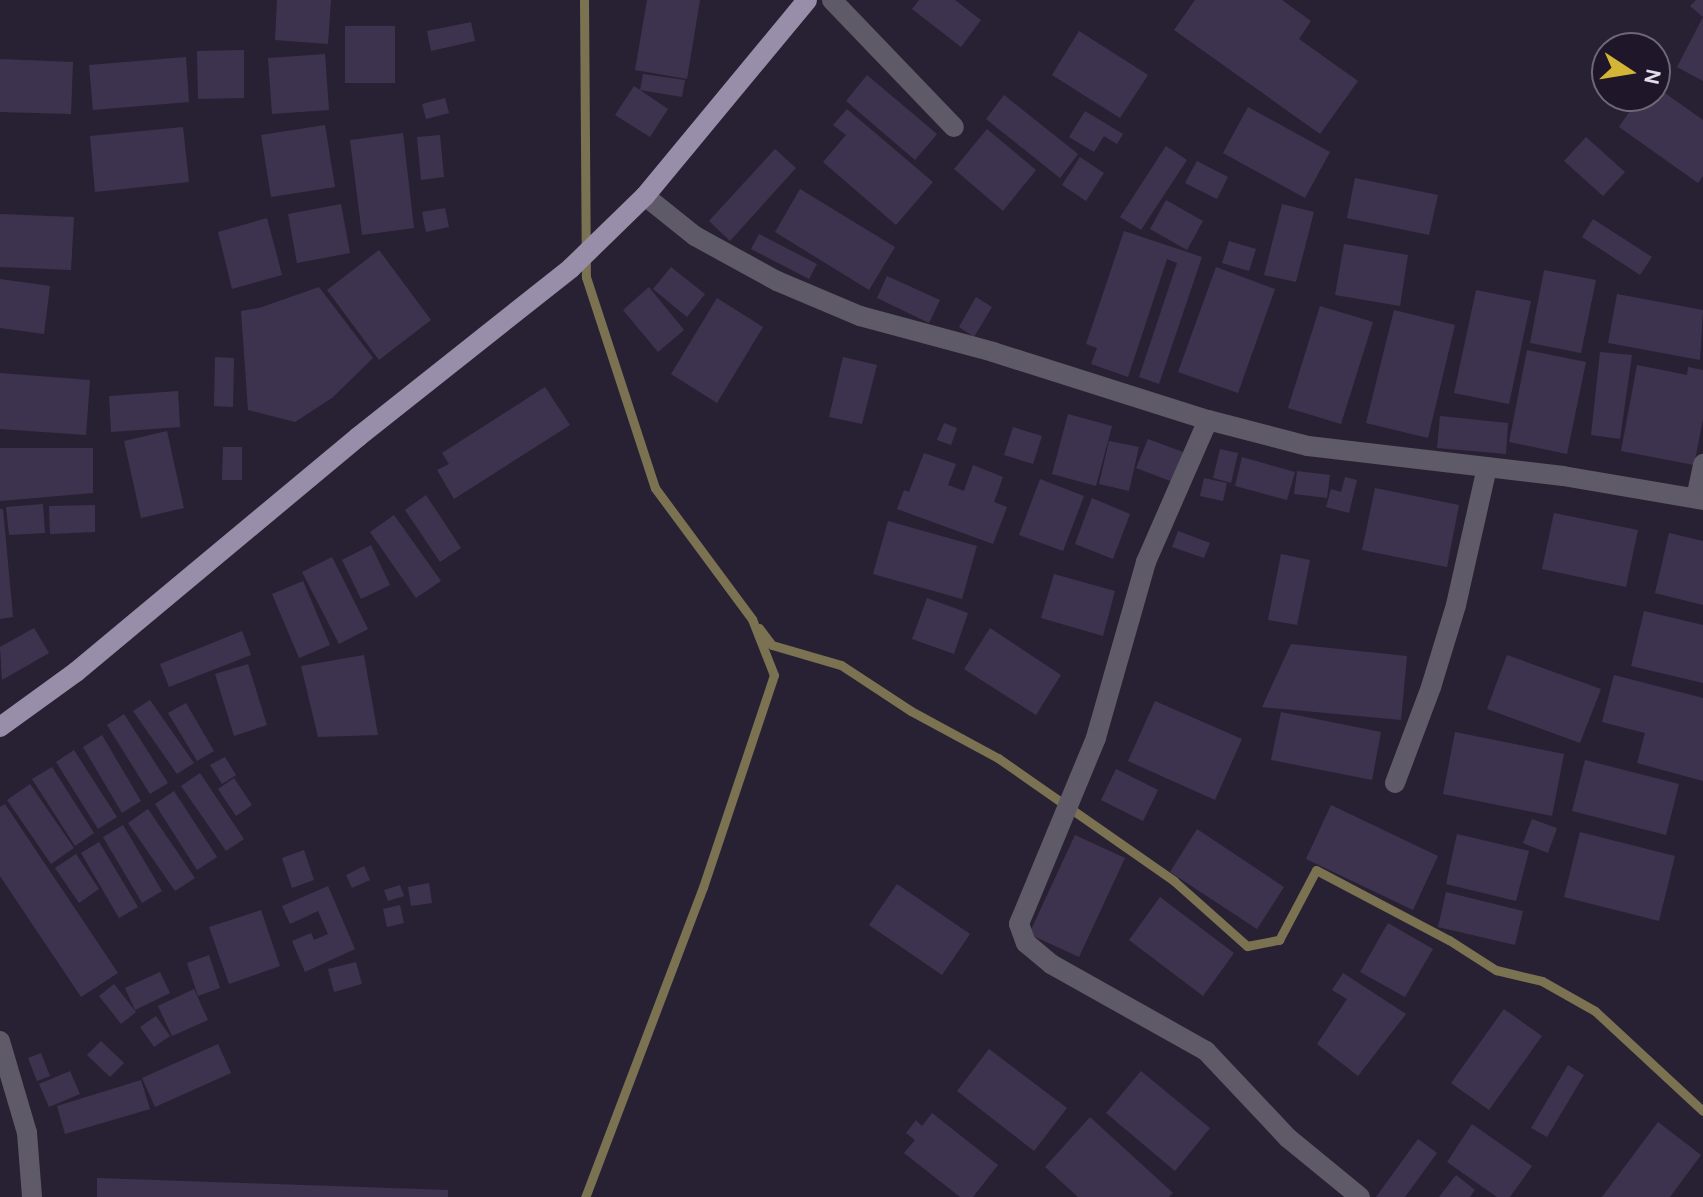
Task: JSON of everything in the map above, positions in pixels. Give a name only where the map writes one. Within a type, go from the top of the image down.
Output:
[{"type":"main road","points":[[2,721],[76,672],[358,437],[571,268],[645,196],[807,0]]},
{"type":"street","points":[[832,0],[954,127]]},
{"type":"street","points":[[645,196],[695,236],[777,281],[860,316],[993,352],[1208,420],[1308,446],[1487,467],[1699,499],[1703,464]]},
{"type":"street","points":[[1208,420],[1146,562],[1096,738],[1019,924],[1026,943],[1051,964],[1206,1051],[1288,1138],[1360,1197]]},
{"type":"street","points":[[1395,783],[1431,687],[1456,605],[1487,467]]},
{"type":"street","points":[[0,1041],[27,1133],[32,1197]]},
{"type":"building","points":[[277,0],[331,0],[328,44],[275,40]]},
{"type":"building","points":[[647,0],[700,0],[687,79],[635,70]]},
{"type":"building","points":[[919,0],[955,0],[981,20],[961,47],[912,9]]},
{"type":"building","points":[[1195,0],[1282,0],[1311,21],[1299,39],[1358,81],[1320,134],[1174,30]]},
{"type":"building","points":[[1696,0],[1703,0],[1703,17],[1690,6]]},
{"type":"building","points":[[1703,17],[1703,81],[1677,67]]},
{"type":"building","points":[[471,22],[475,41],[431,51],[427,31]]},
{"type":"building","points":[[345,26],[395,26],[395,83],[345,83]]},
{"type":"building","points":[[1079,31],[1148,75],[1120,118],[1052,75]]},
{"type":"building","points":[[244,50],[244,98],[198,99],[197,51]]},
{"type":"building","points":[[325,54],[329,110],[272,114],[268,58]]},
{"type":"building","points":[[186,57],[189,102],[93,110],[89,65]]},
{"type":"building","points":[[0,59],[73,62],[71,114],[0,112]]},
{"type":"building","points":[[643,74],[685,80],[682,97],[640,90]]},
{"type":"building","points":[[867,75],[937,134],[915,160],[846,101]]},
{"type":"building","points":[[634,86],[668,109],[650,137],[615,115]]},
{"type":"building","points":[[1004,95],[1078,154],[1060,178],[986,119]]},
{"type":"building","points":[[1671,97],[1703,120],[1703,176],[1698,183],[1619,127],[1629,112],[1671,112]]},
{"type":"building","points":[[445,98],[449,113],[426,119],[422,104]]},
{"type":"building","points":[[1248,107],[1330,152],[1305,198],[1223,153]]},
{"type":"building","points":[[847,109],[933,182],[896,225],[823,162],[846,135],[833,125]]},
{"type":"building","points":[[1085,111],[1123,134],[1117,144],[1104,136],[1094,152],[1069,137]]},
{"type":"building","points":[[325,125],[335,187],[271,197],[261,135]]},
{"type":"building","points":[[183,127],[189,182],[95,192],[90,136]]},
{"type":"building","points":[[987,129],[1036,170],[1003,211],[954,169]]},
{"type":"building","points":[[403,133],[414,228],[362,235],[350,140]]},
{"type":"building","points":[[440,135],[444,177],[421,180],[417,137]]},
{"type":"building","points":[[1586,137],[1625,172],[1603,196],[1564,161]]},
{"type":"building","points":[[1166,146],[1187,160],[1141,230],[1120,217]]},
{"type":"building","points":[[775,149],[796,168],[730,241],[709,221]]},
{"type":"building","points":[[1080,157],[1104,173],[1086,201],[1062,185]]},
{"type":"building","points":[[1197,161],[1228,177],[1217,199],[1185,183]]},
{"type":"building","points":[[1355,178],[1438,195],[1429,235],[1347,218]]},
{"type":"building","points":[[800,189],[895,247],[869,290],[775,232]]},
{"type":"building","points":[[1166,200],[1203,221],[1187,250],[1150,229]]},
{"type":"building","points":[[341,204],[350,253],[297,263],[288,214]]},
{"type":"building","points":[[1282,204],[1314,212],[1296,282],[1264,275]]},
{"type":"building","points":[[445,208],[449,227],[426,232],[422,212]]},
{"type":"building","points":[[0,214],[74,217],[71,270],[0,267]]},
{"type":"building","points":[[267,218],[282,275],[232,289],[218,232]]},
{"type":"building","points":[[1593,219],[1652,257],[1640,275],[1582,237]]},
{"type":"building","points":[[1124,231],[1202,257],[1159,384],[1139,377],[1177,263],[1167,259],[1128,377],[1091,364],[1097,348],[1086,344]]},
{"type":"building","points":[[759,234],[817,264],[809,279],[751,249]]},
{"type":"building","points":[[1229,241],[1256,249],[1249,271],[1222,263]]},
{"type":"building","points":[[1344,244],[1408,255],[1400,306],[1335,295]]},
{"type":"building","points":[[379,250],[431,320],[379,360],[327,290]]},
{"type":"building","points":[[671,267],[705,294],[687,317],[653,289]]},
{"type":"building","points":[[1216,267],[1275,289],[1238,393],[1178,372]]},
{"type":"building","points":[[1544,270],[1596,280],[1581,353],[1530,343]]},
{"type":"building","points":[[887,276],[940,300],[929,323],[877,298]]},
{"type":"building","points":[[0,279],[50,286],[44,334],[0,328]]},
{"type":"building","points":[[319,287],[373,358],[332,398],[295,422],[248,410],[241,311],[259,308]]},
{"type":"building","points":[[649,287],[684,330],[658,352],[623,310]]},
{"type":"building","points":[[1476,290],[1531,301],[1509,404],[1454,393]]},
{"type":"building","points":[[1617,294],[1703,310],[1700,360],[1608,343]]},
{"type":"building","points":[[976,297],[992,307],[974,337],[959,327]]},
{"type":"building","points":[[717,298],[763,327],[717,403],[671,374]]},
{"type":"building","points":[[1320,306],[1373,322],[1341,424],[1288,408]]},
{"type":"building","points":[[1394,310],[1455,325],[1428,438],[1366,423]]},
{"type":"building","points":[[1527,350],[1586,362],[1567,454],[1509,442]]},
{"type":"building","points":[[1600,352],[1632,355],[1620,439],[1591,435]]},
{"type":"building","points":[[215,357],[234,358],[233,407],[214,406]]},
{"type":"building","points":[[843,357],[877,365],[862,424],[829,417]]},
{"type":"building","points":[[1637,365],[1687,375],[1688,367],[1703,370],[1703,419],[1694,465],[1621,451]]},
{"type":"building","points":[[0,373],[90,380],[86,435],[0,429]]},
{"type":"building","points":[[545,387],[570,425],[454,499],[437,470],[449,464],[442,453]]},
{"type":"building","points":[[178,391],[180,427],[111,432],[109,396]]},
{"type":"building","points":[[1068,414],[1112,426],[1096,486],[1052,474]]},
{"type":"building","points":[[1440,416],[1508,423],[1506,454],[1437,448]]},
{"type":"building","points":[[944,423],[957,428],[951,445],[937,440]]},
{"type":"building","points":[[1013,427],[1042,436],[1033,464],[1004,455]]},
{"type":"building","points":[[167,431],[184,508],[141,518],[124,441]]},
{"type":"building","points":[[1148,439],[1183,452],[1173,482],[1136,468]]},
{"type":"building","points":[[1109,441],[1139,447],[1129,491],[1099,484]]},
{"type":"building","points":[[223,447],[242,447],[242,480],[222,480]]},
{"type":"building","points":[[0,448],[93,448],[93,493],[0,501]]},
{"type":"building","points":[[1220,449],[1238,453],[1231,483],[1213,478]]},
{"type":"building","points":[[924,453],[956,464],[948,485],[964,491],[973,465],[1003,477],[994,502],[1007,507],[993,544],[897,509],[904,490],[909,492]]},
{"type":"building","points":[[1242,457],[1295,472],[1287,500],[1235,486]]},
{"type":"building","points":[[1297,471],[1330,475],[1327,498],[1294,494]]},
{"type":"building","points":[[1345,477],[1357,480],[1349,513],[1326,507],[1331,489],[1341,492]]},
{"type":"building","points":[[1204,478],[1227,483],[1223,501],[1200,496]]},
{"type":"building","points":[[1040,479],[1084,496],[1063,551],[1019,535]]},
{"type":"building","points":[[1375,488],[1459,505],[1447,567],[1362,550]]},
{"type":"building","points":[[426,495],[461,548],[440,562],[405,510]]},
{"type":"building","points":[[1092,498],[1130,514],[1113,559],[1075,544]]},
{"type":"building","points":[[43,504],[45,533],[9,535],[6,507]]},
{"type":"building","points":[[95,505],[95,532],[50,534],[49,506]]},
{"type":"building","points":[[0,509],[3,509],[13,617],[0,619]]},
{"type":"building","points":[[1554,513],[1638,530],[1626,587],[1542,569]]},
{"type":"building","points":[[394,515],[441,581],[416,598],[370,532]]},
{"type":"building","points":[[888,521],[977,546],[962,599],[873,574]]},
{"type":"building","points":[[1178,531],[1210,543],[1204,558],[1172,547]]},
{"type":"building","points":[[1669,533],[1703,541],[1703,605],[1655,593]]},
{"type":"building","points":[[371,545],[390,585],[361,599],[342,560]]},
{"type":"building","points":[[1281,554],[1310,560],[1297,625],[1268,620]]},
{"type":"building","points":[[332,557],[368,629],[339,644],[302,572]]},
{"type":"building","points":[[1054,574],[1115,591],[1103,636],[1041,618]]},
{"type":"building","points":[[303,581],[330,645],[299,658],[272,594]]},
{"type":"building","points":[[927,598],[968,613],[954,654],[912,639]]},
{"type":"building","points":[[1644,611],[1703,625],[1703,683],[1631,666]]},
{"type":"building","points":[[34,628],[49,653],[2,680],[0,647]]},
{"type":"building","points":[[990,628],[1061,675],[1036,715],[964,669]]},
{"type":"building","points":[[242,631],[251,655],[169,687],[160,664]]},
{"type":"building","points":[[1291,644],[1407,656],[1401,720],[1262,707]]},
{"type":"building","points":[[364,655],[378,735],[318,737],[301,666]]},
{"type":"building","points":[[1507,655],[1601,689],[1580,743],[1487,709]]},
{"type":"building","points":[[248,664],[267,725],[234,736],[215,674]]},
{"type":"building","points":[[1614,675],[1703,698],[1703,781],[1637,763],[1645,733],[1602,722]]},
{"type":"building","points":[[150,700],[194,763],[177,774],[133,711]]},
{"type":"building","points":[[1155,701],[1242,739],[1215,800],[1128,761]]},
{"type":"building","points":[[186,703],[214,751],[197,761],[168,713]]},
{"type":"building","points":[[1281,712],[1381,732],[1372,780],[1271,760]]},
{"type":"building","points":[[124,714],[168,783],[150,794],[107,725]]},
{"type":"building","points":[[1455,732],[1564,754],[1552,816],[1443,794]]},
{"type":"building","points":[[102,735],[141,801],[122,813],[83,747]]},
{"type":"building","points":[[74,750],[117,817],[98,829],[56,762]]},
{"type":"building","points":[[225,757],[236,775],[222,784],[210,765]]},
{"type":"building","points":[[1585,760],[1679,784],[1666,835],[1572,811]]},
{"type":"building","points":[[52,767],[94,833],[75,846],[32,779]]},
{"type":"building","points":[[1116,769],[1158,790],[1143,821],[1101,800]]},
{"type":"building","points":[[200,773],[244,839],[226,851],[181,786]]},
{"type":"building","points":[[234,778],[252,805],[236,816],[218,789]]},
{"type":"building","points":[[30,784],[74,848],[51,864],[7,800]]},
{"type":"building","points":[[174,791],[217,857],[197,870],[155,804]]},
{"type":"building","points":[[5,804],[118,973],[81,997],[0,876],[0,807]]},
{"type":"building","points":[[1331,805],[1438,856],[1413,910],[1306,859]]},
{"type":"building","points":[[148,809],[195,878],[175,891],[128,823]]},
{"type":"building","points":[[1532,819],[1557,828],[1548,853],[1523,843]]},
{"type":"building","points":[[123,825],[162,891],[142,903],[103,837]]},
{"type":"building","points":[[1197,829],[1284,887],[1257,929],[1170,872]]},
{"type":"building","points":[[1580,832],[1675,856],[1659,921],[1564,897]]},
{"type":"building","points":[[1457,834],[1529,851],[1516,901],[1446,884]]},
{"type":"building","points":[[1075,835],[1125,858],[1079,957],[1029,934]]},
{"type":"building","points":[[99,842],[138,907],[119,918],[81,853]]},
{"type":"building","points":[[304,850],[314,880],[292,888],[282,858]]},
{"type":"building","points":[[76,854],[99,889],[79,903],[55,868]]},
{"type":"building","points":[[364,866],[370,880],[352,888],[346,875]]},
{"type":"building","points":[[429,883],[432,903],[411,906],[408,887]]},
{"type":"building","points":[[897,884],[970,934],[942,975],[869,925]]},
{"type":"building","points":[[400,885],[404,896],[388,901],[384,890]]},
{"type":"building","points":[[328,886],[355,949],[305,972],[292,941],[311,933],[314,940],[328,934],[318,911],[290,924],[282,906]]},
{"type":"building","points":[[1446,892],[1523,911],[1515,945],[1438,927]]},
{"type":"building","points":[[1160,897],[1234,953],[1203,996],[1129,940]]},
{"type":"building","points":[[400,905],[404,923],[387,927],[383,909]]},
{"type":"building","points":[[261,910],[280,966],[229,984],[209,927]]},
{"type":"building","points":[[1388,923],[1433,949],[1405,997],[1360,972]]},
{"type":"building","points":[[209,955],[220,988],[198,996],[187,963]]},
{"type":"building","points":[[356,962],[362,984],[334,992],[328,969]]},
{"type":"building","points":[[160,972],[170,993],[135,1010],[125,988]]},
{"type":"building","points":[[1343,973],[1406,1014],[1358,1076],[1317,1044],[1347,999],[1332,990]]},
{"type":"building","points":[[114,984],[136,1012],[121,1024],[99,996]]},
{"type":"building","points":[[194,989],[208,1020],[172,1036],[158,1006]]},
{"type":"building","points":[[1504,1009],[1542,1036],[1489,1110],[1451,1083]]},
{"type":"building","points":[[156,1016],[170,1036],[154,1047],[140,1027]]},
{"type":"building","points":[[101,1041],[124,1063],[110,1077],[87,1055]]},
{"type":"building","points":[[218,1044],[231,1073],[155,1107],[142,1078]]},
{"type":"building","points":[[989,1049],[1067,1108],[1034,1151],[957,1091]]},
{"type":"building","points":[[41,1053],[50,1076],[37,1081],[28,1058]]},
{"type":"building","points":[[1568,1065],[1584,1075],[1547,1137],[1531,1128]]},
{"type":"building","points":[[70,1071],[80,1094],[49,1107],[39,1084]]},
{"type":"building","points":[[1141,1071],[1210,1128],[1175,1171],[1106,1113]]},
{"type":"building","points":[[141,1080],[150,1109],[65,1134],[57,1106]]},
{"type":"building","points":[[932,1113],[998,1165],[973,1197],[960,1197],[904,1153],[915,1140],[906,1133],[916,1120],[922,1126]]},
{"type":"building","points":[[1090,1117],[1173,1193],[1169,1197],[1078,1197],[1045,1167]]},
{"type":"building","points":[[1658,1122],[1701,1155],[1670,1197],[1602,1197]]},
{"type":"building","points":[[1472,1124],[1532,1166],[1510,1197],[1497,1197],[1447,1162]]},
{"type":"building","points":[[1418,1139],[1437,1153],[1405,1197],[1376,1197]]},
{"type":"building","points":[[1456,1175],[1475,1190],[1470,1197],[1439,1197]]},
{"type":"building","points":[[97,1178],[448,1190],[448,1197],[97,1197]]},
{"type":"waterway","points":[[584,0],[586,277],[655,488],[752,619],[774,675],[703,887],[585,1197]]},
{"type":"waterway","points":[[759,628],[772,645],[841,665],[911,711],[998,758],[1174,881],[1247,946],[1279,940],[1316,870],[1449,940],[1496,970],[1542,981],[1595,1011],[1703,1111]]}]
